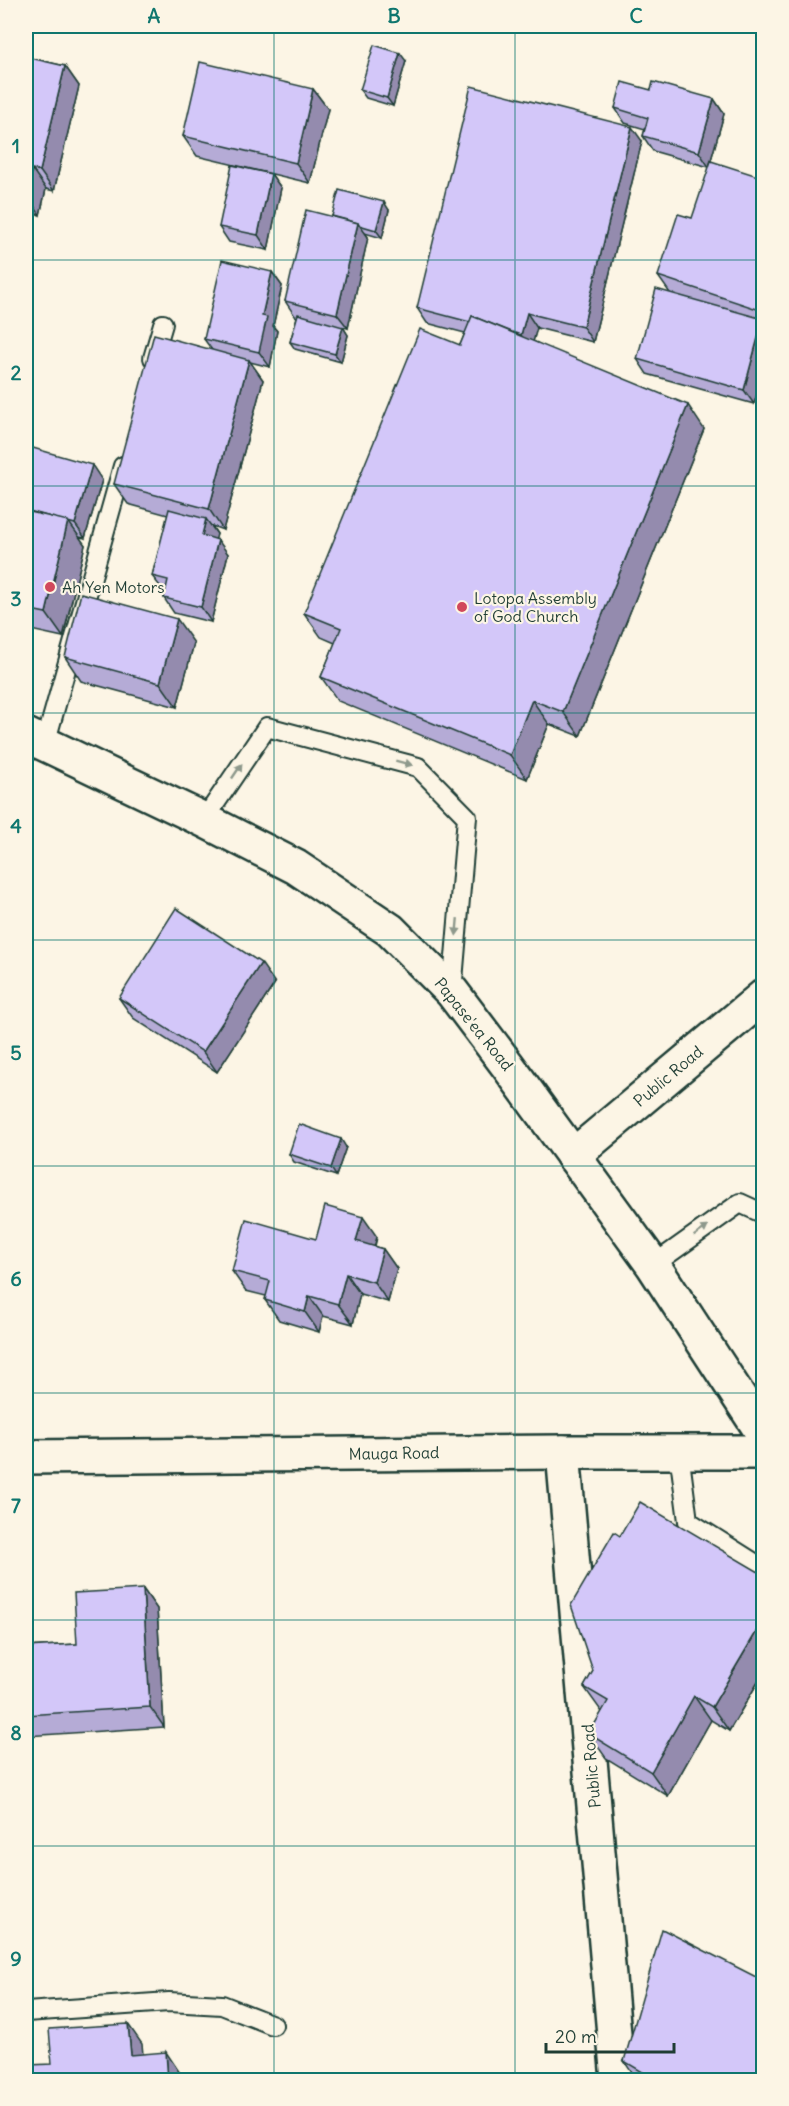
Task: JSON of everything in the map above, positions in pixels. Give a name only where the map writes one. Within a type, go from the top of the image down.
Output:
[{"type":"street","name":"Papase'ea Road","points":[[35,740],[297,867],[390,930],[452,992],[653,1264],[764,1435]]},
{"type":"street","name":"Public Road","points":[[573,1156],[764,996]]},
{"type":"street","name":"Public Road","points":[[563,1452],[618,2080]]},
{"type":"street","name":"Mauga Road","points":[[26,1456],[764,1452]]},
{"type":"lane","points":[[150,369],[163,324]]},
{"type":"lane","points":[[35,740],[128,449]]},
{"type":"lane","points":[[204,820],[267,727],[418,767],[467,817],[452,992]]},
{"type":"lane","points":[[653,1264],[740,1203],[764,1214]]},
{"type":"lane","points":[[679,1452],[688,1521],[764,1569]]},
{"type":"lane","points":[[26,2012],[169,2002],[222,2005],[273,2025]]},
{"type":"building","points":[[374,45],[400,53],[387,98],[360,90]]},
{"type":"building","points":[[26,57],[65,66],[40,171],[32,169],[26,194]]},
{"type":"building","points":[[200,62],[313,89],[296,163],[183,136]]},
{"type":"building","points":[[622,82],[651,90],[653,82],[714,99],[699,152],[643,136],[648,118],[615,108]]},
{"type":"building","points":[[471,86],[632,127],[583,327],[527,313],[521,335],[472,316],[470,322],[417,308]]},
{"type":"building","points":[[711,161],[764,178],[763,311],[658,276],[678,214],[692,218]]},
{"type":"building","points":[[232,165],[271,174],[258,235],[219,227]]},
{"type":"building","points":[[339,190],[384,202],[376,230],[332,216]]},
{"type":"building","points":[[306,210],[358,223],[337,314],[285,301]]},
{"type":"building","points":[[222,260],[272,272],[262,316],[267,317],[259,352],[204,339]]},
{"type":"building","points":[[656,289],[763,319],[744,390],[637,359]]},
{"type":"building","points":[[298,314],[343,327],[335,354],[290,342]]},
{"type":"building","points":[[472,316],[688,405],[563,712],[532,700],[510,755],[321,677],[341,628],[304,613],[420,329],[460,345]]},
{"type":"building","points":[[154,334],[249,360],[209,509],[114,484]]},
{"type":"building","points":[[26,446],[92,465],[75,524],[26,510]]},
{"type":"building","points":[[169,509],[206,519],[202,535],[218,540],[201,607],[164,598],[168,580],[152,576]]},
{"type":"building","points":[[26,511],[68,521],[46,613],[26,609]]},
{"type":"building","points":[[81,593],[177,619],[160,683],[65,657]]},
{"type":"building","points":[[176,908],[261,963],[203,1052],[119,998]]},
{"type":"building","points":[[299,1124],[341,1139],[331,1168],[289,1154]]},
{"type":"building","points":[[325,1206],[363,1217],[356,1241],[383,1249],[374,1282],[346,1274],[338,1304],[309,1296],[305,1312],[265,1300],[270,1281],[232,1271],[246,1219],[316,1239]]},
{"type":"building","points":[[640,1502],[764,1575],[764,1599],[758,1610],[764,1613],[764,1619],[712,1707],[694,1696],[651,1772],[589,1734],[608,1701],[584,1687],[593,1671],[571,1605],[614,1532],[620,1536]]},
{"type":"building","points":[[143,1589],[150,1707],[26,1715],[26,1647],[77,1644],[74,1593]]},
{"type":"building","points":[[662,1929],[764,1981],[764,2080],[656,2080],[624,2061]]},
{"type":"building","points":[[128,2024],[131,2055],[166,2052],[168,2080],[29,2080],[28,2065],[52,2064],[49,2029]]},
{"type":"place","name":"Ah Yen Motors","points":[[50,587]]},
{"type":"place","name":"Lotopa Assembly of God Church","points":[[462,607]]}]
